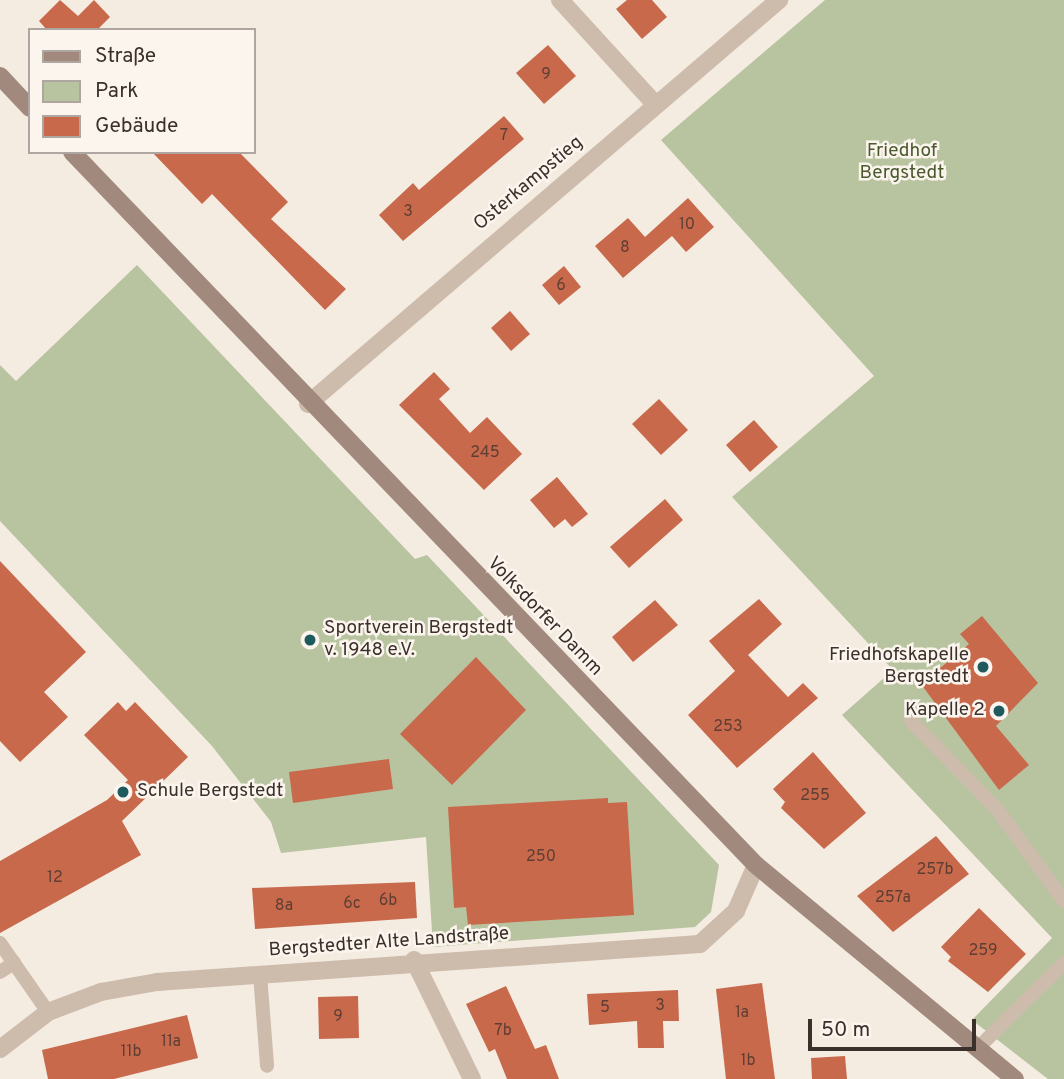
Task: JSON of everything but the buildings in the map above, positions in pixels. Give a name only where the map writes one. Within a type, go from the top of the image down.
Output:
[{"type":"main road","points":[[0,76],[28,106]]},
{"type":"main road","name":"Volksdorfer Damm","points":[[74,154],[308,404],[757,865],[1015,1079]]},
{"type":"street","points":[[560,0],[655,104]]},
{"type":"street","name":"Osterkampstieg","points":[[308,404],[779,0]]},
{"type":"street","name":"Bergstedter Alte Landstraße","points":[[0,1049],[48,1012],[112,989],[414,960],[700,944],[736,911],[757,865]]},
{"type":"street","points":[[414,960],[472,1079]]},
{"type":"lane","points":[[911,721],[996,808],[1064,901]]},
{"type":"lane","points":[[0,943],[48,1012]]},
{"type":"lane","points":[[0,972],[14,963]]},
{"type":"lane","points":[[978,1048],[1064,963]]},
{"type":"lane","points":[[260,974],[267,1066]]},
{"type":"green space","name":"Friedhof Bergstedt","points":[[825,0],[1064,0],[1064,1079],[1048,1079],[972,1020],[1052,938],[842,715],[893,670],[732,497],[874,376],[661,140]]},
{"type":"green space","name":"Sportverein Bergstedt v. 1948 e.V.","points":[[137,265],[415,559],[427,555],[719,865],[711,912],[695,927],[433,947],[426,837],[281,853],[271,822],[212,746],[0,521],[0,365],[16,381]]},
{"type":"place","name":"Sportverein Bergstedt v. 1948 e.V.","points":[[310,640]]},
{"type":"place","name":"Friedhofskapelle Bergstedt","points":[[983,667]]},
{"type":"place","name":"Kapelle 2","points":[[999,711]]},
{"type":"place","name":"Schule Bergstedt","points":[[123,792]]}]
